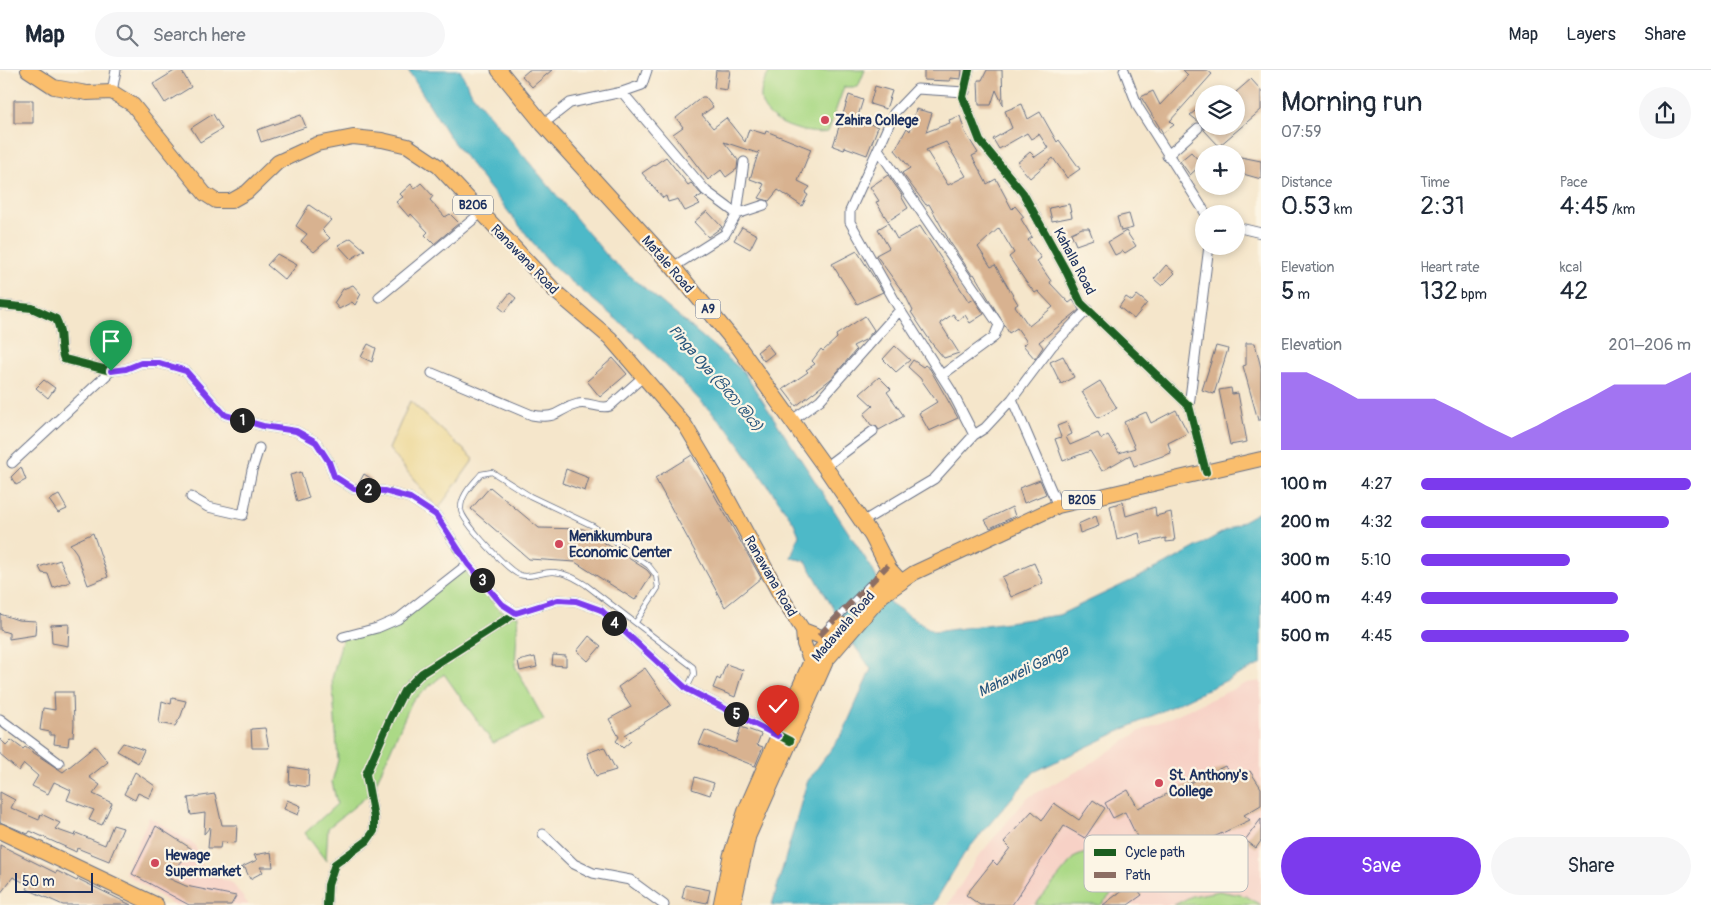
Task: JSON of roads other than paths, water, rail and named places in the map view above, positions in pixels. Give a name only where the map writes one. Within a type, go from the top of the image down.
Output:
[{"type":"highway","name":"Matale Road","points":[[499,70],[543,124],[673,268],[738,346],[862,522],[885,572],[901,582]]},
{"type":"highway","name":"Madawala Road","points":[[721,905],[739,828],[784,738],[819,661],[836,632],[885,572]]},
{"type":"highway","name":"Madawala Road","points":[[836,632],[901,582]]},
{"type":"highway","name":"Madawala Road","points":[[733,905],[748,836],[784,738]]},
{"type":"highway","points":[[0,831],[156,905]]},
{"type":"main road","points":[[28,70],[54,87],[87,93],[112,92]]},
{"type":"main road","name":"Ranawana Road","points":[[112,92],[133,106],[204,194],[216,201],[232,201],[247,192],[278,162],[317,144],[353,137],[382,140],[408,146],[438,166],[557,293],[610,338],[675,413],[697,444],[779,593],[803,630]]},
{"type":"main road","name":"Madawala Road","points":[[901,582],[914,573],[1058,506],[1261,459]]},
{"type":"main road","points":[[885,572],[914,573]]},
{"type":"main road","points":[[803,630],[836,632]]},
{"type":"main road","name":"B206","points":[[803,630],[804,644],[819,661]]},
{"type":"street","points":[[112,92],[116,70]]},
{"type":"street","points":[[543,124],[570,103],[622,92],[642,85],[647,70]]},
{"type":"street","name":"Kahalla Road","points":[[968,70],[964,97],[980,141],[1023,193],[1067,272],[1081,303],[1189,406]]},
{"type":"street","points":[[1124,70],[1138,107],[1167,156],[1200,205]]},
{"type":"street","points":[[964,92],[917,89],[894,113],[850,212],[850,222],[900,310],[942,375],[974,435]]},
{"type":"street","points":[[622,92],[706,191],[737,214]]},
{"type":"street","points":[[1167,156],[1195,131]]},
{"type":"street","points":[[878,149],[999,325],[994,337],[942,375]]},
{"type":"street","points":[[673,268],[725,234],[737,214],[744,162]]},
{"type":"street","points":[[737,214],[764,205]]},
{"type":"street","points":[[378,297],[481,213]]},
{"type":"street","points":[[1245,229],[1261,233]]},
{"type":"street","points":[[1206,472],[1189,406],[1208,255]]},
{"type":"street","points":[[0,305],[32,308],[56,319],[62,329],[61,353],[64,359],[73,364],[111,371],[126,369],[141,363],[159,363],[186,371],[225,415],[263,426],[296,431],[316,442],[329,462],[334,476],[354,489],[384,491],[410,498],[436,515],[468,564],[502,604],[516,613]]},
{"type":"street","points":[[862,522],[934,479],[974,435],[986,428],[1012,399],[1052,346],[1088,309]]},
{"type":"street","points":[[791,421],[820,400],[900,310]]},
{"type":"street","points":[[12,463],[111,371]]},
{"type":"street","points":[[432,373],[532,415],[547,418],[554,417],[577,404],[585,403],[605,408],[644,376]]},
{"type":"street","points":[[1012,399],[1058,506]]},
{"type":"street","points":[[825,467],[873,431]]},
{"type":"street","points":[[191,497],[208,506],[243,515],[252,470],[259,448]]},
{"type":"street","points":[[343,637],[377,628],[398,619],[468,564]]},
{"type":"street","points":[[327,905],[328,885],[335,864],[367,841],[374,831],[374,818],[366,774],[404,691],[422,673],[516,613],[558,600],[576,601],[601,610],[687,689],[784,738]]},
{"type":"street","points":[[0,719],[59,763]]},
{"type":"street","points":[[543,834],[574,864],[593,873],[630,880],[664,905]]},
{"type":"lane","points":[[636,622],[658,588],[656,575],[649,566],[593,526],[530,496],[492,472],[481,474],[465,493],[461,510],[466,523],[511,569],[520,575],[553,572],[569,575],[636,622],[693,667],[694,674],[687,689]]},
{"type":"water","points":[[408,70],[460,70],[472,94],[609,258],[743,371],[871,567],[890,603],[934,632],[1059,615],[1162,566],[1261,511],[1261,664],[1034,772],[964,854],[933,905],[772,905],[807,782],[843,733],[871,669],[854,645],[806,561],[791,558],[799,535],[794,523],[729,430],[640,339],[549,263],[450,138]]},
{"type":"place","name":"Zahira College","points":[[825,120]]},
{"type":"place","name":"Menikkumbura Economic Center","points":[[559,544]]},
{"type":"place","name":"St. Anthony's College","points":[[1159,783]]},
{"type":"place","name":"Hewage Supermarket","points":[[155,863]]},
{"type":"water label","name":"Pinga Oya (පිඟා ඔය)","points":[[716,378]]},
{"type":"water label","name":"Mahaweli Ganga","points":[[1023,671]]}]
